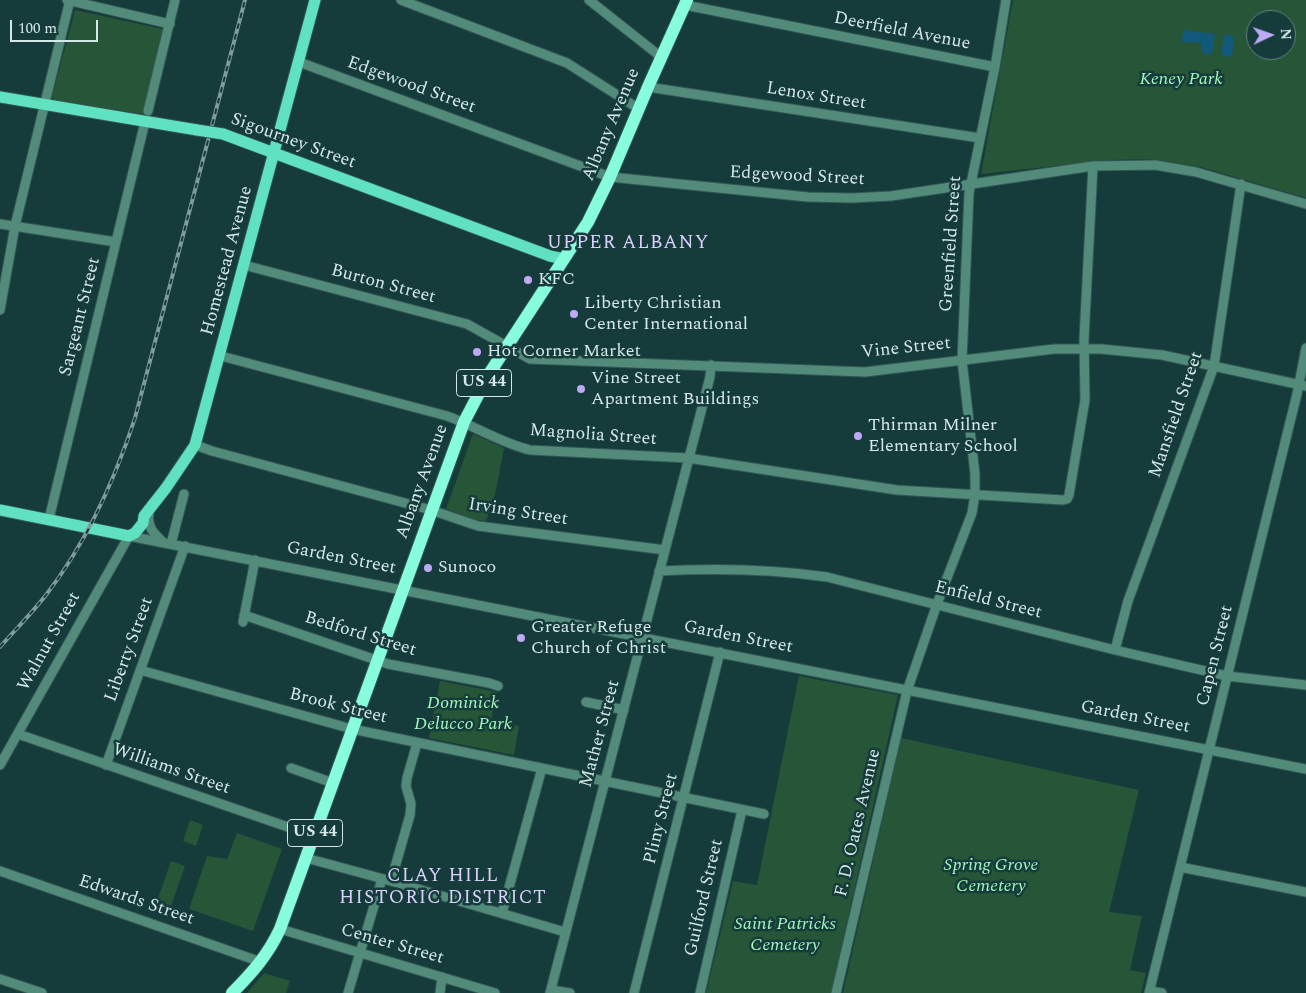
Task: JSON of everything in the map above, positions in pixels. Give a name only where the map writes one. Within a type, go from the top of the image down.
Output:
[{"type":"highway","name":"Albany Avenue","points":[[232,993],[261,962],[280,929],[464,422],[484,384],[588,222],[610,177],[686,3]]},
{"type":"main road","name":"Homestead Avenue","points":[[129,536],[129,530],[147,512],[166,488],[195,445],[315,0]]},
{"type":"main road","name":"Sigourney Street","points":[[0,97],[147,116],[197,130],[223,134],[550,256],[564,259]]},
{"type":"main road","name":"Garden Street","points":[[0,510],[129,536]]},
{"type":"street","points":[[0,310],[15,226],[69,0],[170,24]]},
{"type":"street","name":"Sargeant Street","points":[[49,519],[175,0]]},
{"type":"street","points":[[401,0],[567,63],[639,109]]},
{"type":"street","points":[[589,0],[661,57]]},
{"type":"street","name":"Greenfield Street","points":[[907,691],[937,604],[972,513],[975,494],[975,474],[962,360],[971,184],[995,67],[1006,0]]},
{"type":"street","name":"Deerfield Avenue","points":[[686,3],[995,67]]},
{"type":"street","name":"Edgewood Street","points":[[299,62],[610,177],[808,197],[852,198],[891,196],[1093,166],[1155,165],[1196,172],[1306,204]]},
{"type":"street","name":"Lenox Street","points":[[648,87],[980,138]]},
{"type":"street","points":[[1084,348],[1093,166]]},
{"type":"street","name":"Mansfield Street","points":[[1115,650],[1128,601],[1214,366],[1241,184]]},
{"type":"street","points":[[0,224],[116,242]]},
{"type":"street","name":"Burton Street","points":[[244,265],[467,324],[508,347]]},
{"type":"street","name":"Vine Street","points":[[508,347],[526,358],[534,359],[865,372],[1054,349],[1084,348],[1147,353],[1302,385]]},
{"type":"street","name":"Magnolia Street","points":[[220,356],[447,416],[514,446],[530,450],[688,458],[897,490],[1067,499],[1075,467],[1084,411],[1084,348]]},
{"type":"street","name":"Capen Street","points":[[1150,992],[1227,676],[1302,385],[1306,348]]},
{"type":"street","name":"Mather Street","points":[[550,991],[606,781],[710,377],[711,366]]},
{"type":"street","name":"Irving Street","points":[[195,445],[431,510],[478,526],[665,550]]},
{"type":"street","points":[[147,512],[150,529],[168,543],[184,494]]},
{"type":"street","name":"Garden Street","points":[[129,536],[1306,769]]},
{"type":"street","name":"Walnut Street","points":[[0,765],[129,536]]},
{"type":"street","name":"Liberty Street","points":[[106,765],[185,546]]},
{"type":"street","name":"Bedford Street","points":[[255,560],[243,619],[395,665],[498,686]]},
{"type":"street","name":"Enfield Street","points":[[659,571],[724,568],[786,571],[827,577],[1115,650],[1227,676],[1306,684]]},
{"type":"street","name":"Pliny Street","points":[[634,993],[720,652]]},
{"type":"street","name":"Brook Street","points":[[140,670],[352,728],[764,814]]},
{"type":"street","name":"F. D. Oates Avenue","points":[[836,993],[907,691]]},
{"type":"street","points":[[586,702],[624,710]]},
{"type":"street","name":"Williams Street","points":[[18,734],[314,836]]},
{"type":"street","points":[[348,993],[360,952],[410,816],[411,804],[406,786],[417,743]]},
{"type":"street","points":[[291,768],[333,783]]},
{"type":"street","points":[[502,913],[542,768]]},
{"type":"street","name":"Guilford Street","points":[[700,993],[742,810]]},
{"type":"street","points":[[306,858],[565,932]]},
{"type":"street","points":[[1180,867],[1306,892]]},
{"type":"street","name":"Edwards Street","points":[[0,871],[261,962]]},
{"type":"street","name":"Center Street","points":[[280,929],[495,993]]},
{"type":"street","points":[[440,993],[442,977]]},
{"type":"street","points":[[0,979],[42,993]]},
{"type":"street","points":[[550,991],[570,993]]},
{"type":"street","points":[[1150,992],[1162,993]]},
{"type":"green space","name":"Keney Park","points":[[1013,0],[1306,0],[1306,198],[1201,167],[1150,159],[1110,160],[981,174]]},
{"type":"green space","points":[[75,10],[163,29],[143,114],[55,101],[52,97]]},
{"type":"green space","points":[[473,434],[504,448],[495,495],[486,521],[476,520],[446,509]]},
{"type":"green space","name":"Saint Patricks Cemetery","points":[[799,676],[898,695],[831,993],[706,993],[733,881],[757,885]]},
{"type":"green space","name":"Dominick Delucco Park","points":[[440,681],[497,692],[491,721],[519,726],[514,755],[429,738]]},
{"type":"green space","name":"Spring Grove Cemetery","points":[[901,738],[1139,790],[1109,912],[1142,916],[1130,970],[1146,973],[1141,993],[843,993]]},
{"type":"green space","points":[[190,820],[203,825],[196,846],[183,841]]},
{"type":"green space","points":[[237,833],[282,849],[253,931],[189,909],[207,856],[227,859]]},
{"type":"green space","points":[[171,861],[185,866],[170,909],[156,904]]},
{"type":"green space","points":[[264,973],[290,981],[286,993],[247,993]]},
{"type":"water","points":[[1183,30],[1215,34],[1212,54],[1201,53],[1202,43],[1182,42]]},
{"type":"water","points":[[1224,35],[1234,36],[1232,57],[1221,55]]},
{"type":"railway","points":[[0,647],[61,575],[98,511],[127,442],[135,418],[245,0]]},
{"type":"place","name":"KFC","points":[[528,280]]},
{"type":"place","name":"Liberty Christian Center International","points":[[574,314]]},
{"type":"place","name":"Hot Corner Market","points":[[477,352]]},
{"type":"place","name":"Vine Street Apartment Buildings","points":[[581,389]]},
{"type":"place","name":"Thirman Milner Elementary School","points":[[858,436]]},
{"type":"place","name":"Sunoco","points":[[428,568]]},
{"type":"place","name":"Greater Refuge Church of Christ","points":[[521,638]]},
{"type":"district","name":"UPPER ALBANY","points":[[628,244]]},
{"type":"district","name":"CLAY HILL HISTORIC DISTRICT","points":[[443,888]]}]
